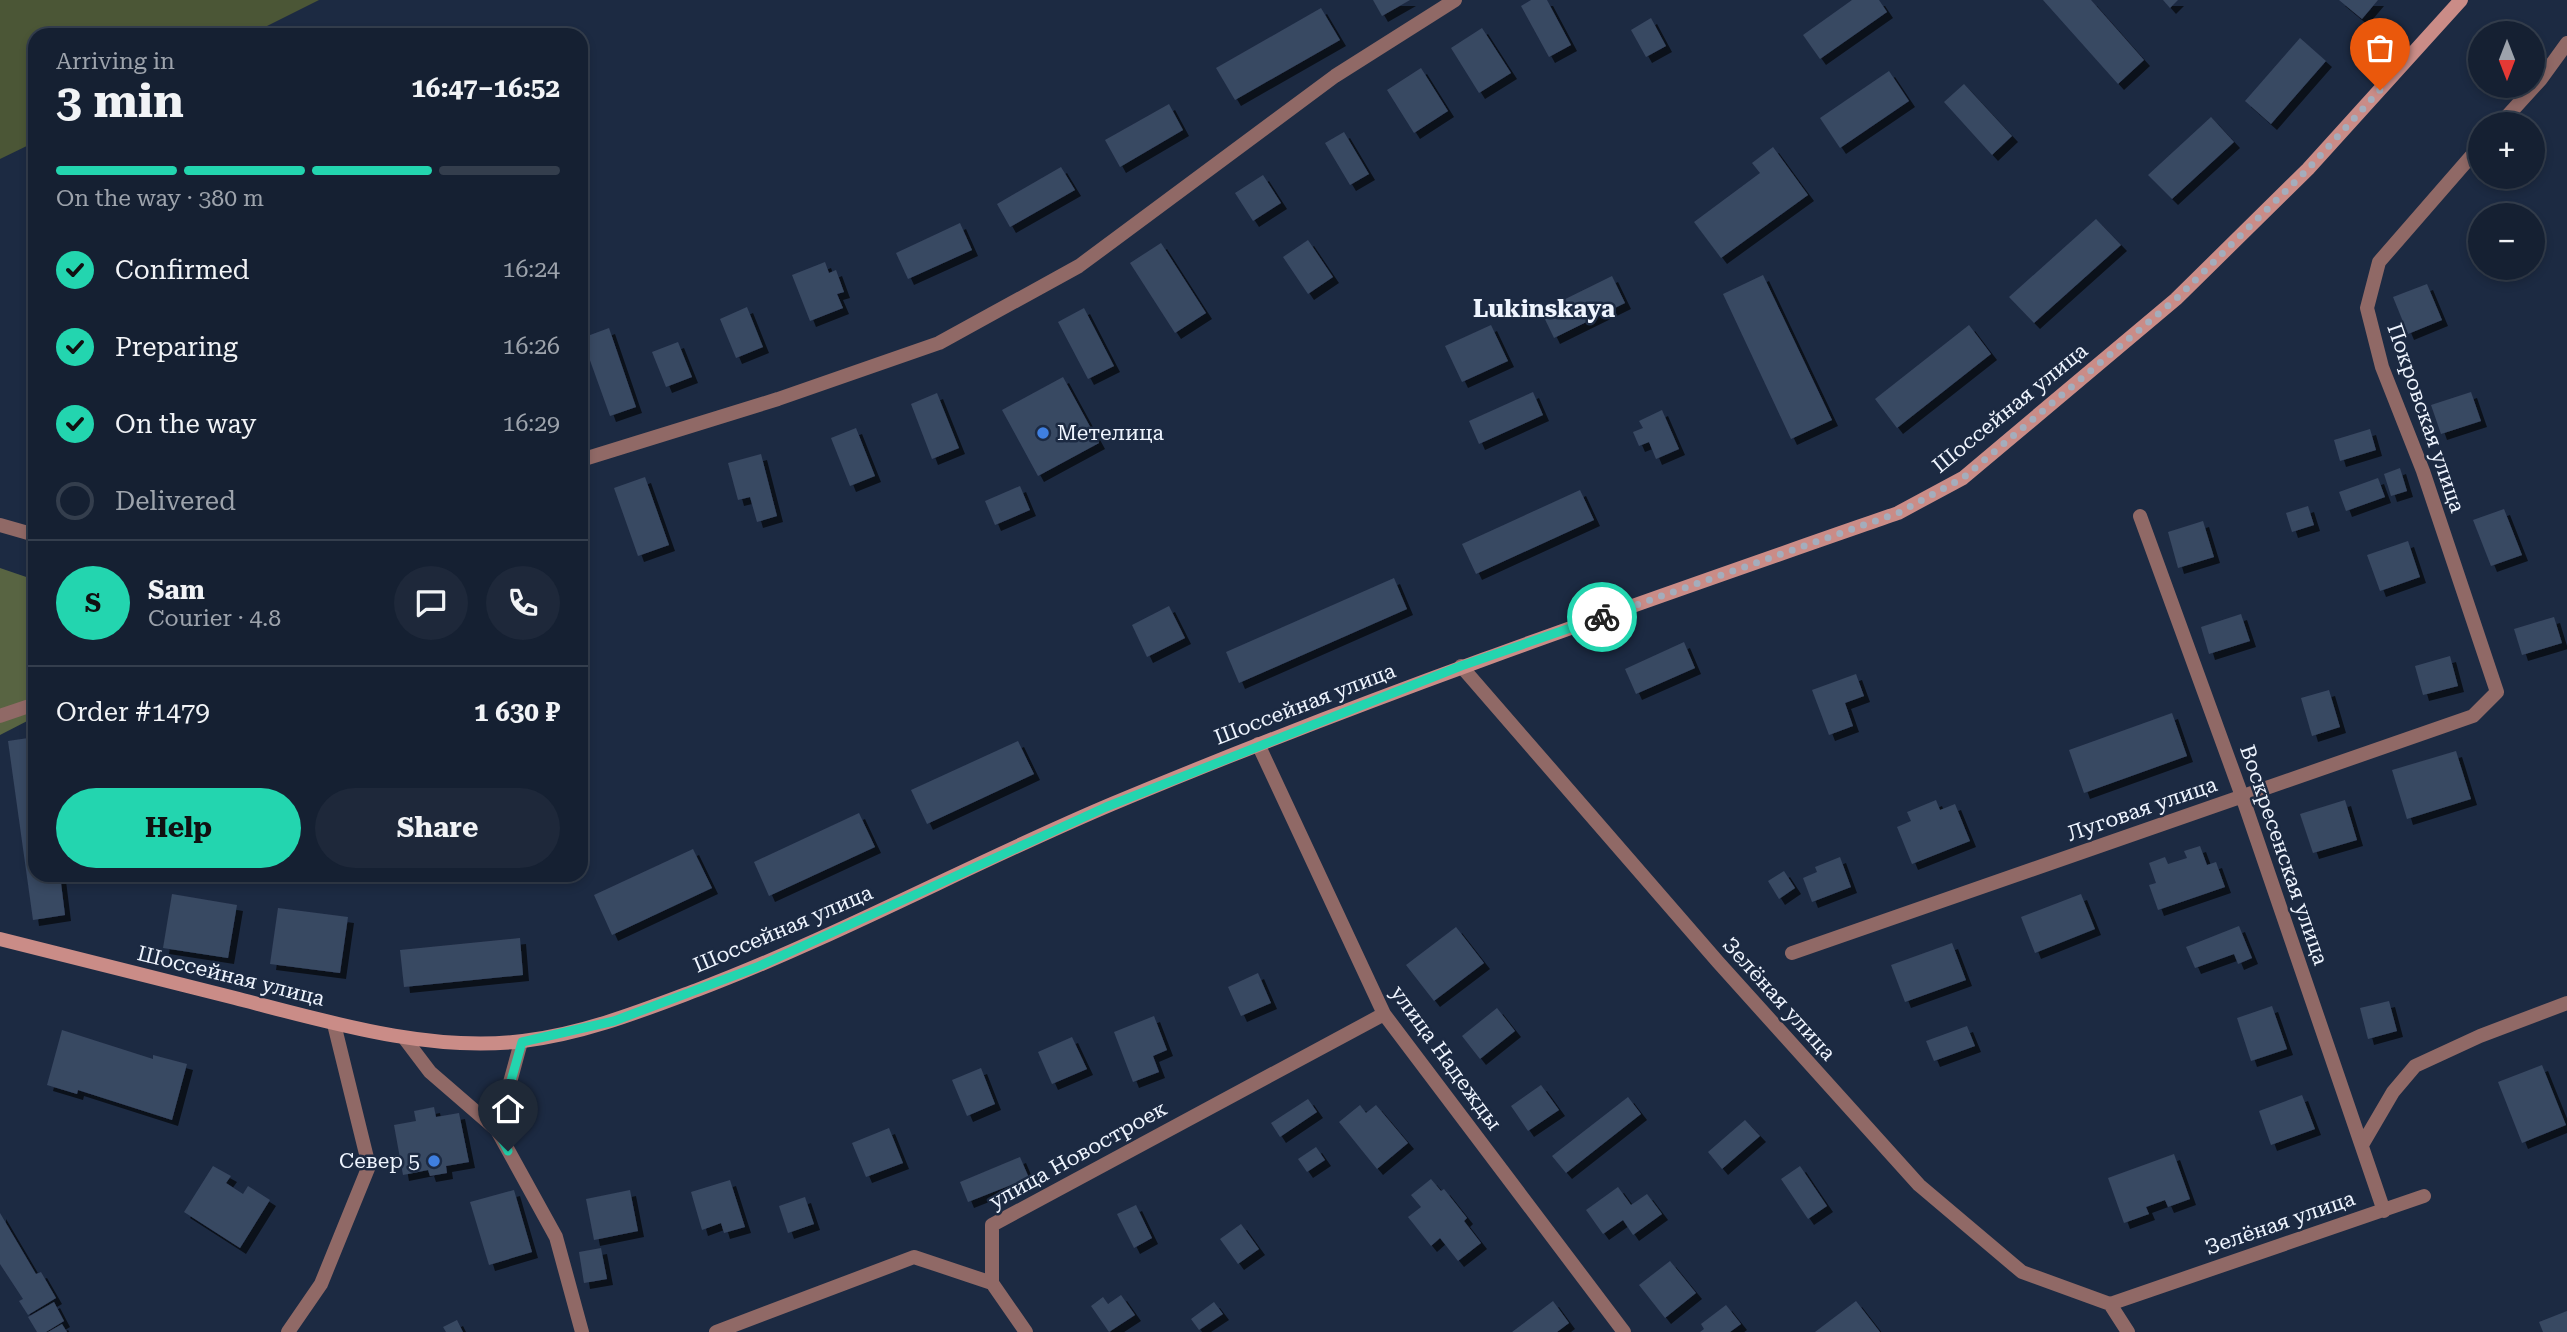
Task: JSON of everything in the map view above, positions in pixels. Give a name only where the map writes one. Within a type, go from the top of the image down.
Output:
[{"type":"main road","name":"Шоссейная улица","points":[[0,939],[334,1024],[405,1039],[522,1042],[614,1021],[757,967],[1106,807],[1258,744],[1461,666],[1898,513],[1963,478],[2176,299],[2308,169],[2460,0]]},
{"type":"street","points":[[588,458],[778,400],[939,343],[1079,265],[1335,76],[1455,0]]},
{"type":"street","points":[[2511,112],[2541,79],[2567,43]]},
{"type":"street","name":"Покровская улица","points":[[2468,160],[2379,262],[2367,308],[2382,367],[2423,471],[2497,692]]},
{"type":"street","name":"Воскресенская улица","points":[[2140,516],[2242,796],[2384,1211]]},
{"type":"street","points":[[0,525],[28,533]]},
{"type":"street","name":"Зелёная улица","points":[[1461,666],[1718,962],[1919,1185],[2022,1272],[2110,1304],[2424,1196]]},
{"type":"street","name":"Луговая улица","points":[[1792,953],[2473,716],[2497,692]]},
{"type":"street","points":[[0,716],[28,706]]},
{"type":"street","name":"улица Надежды","points":[[1258,744],[1384,1014],[1624,1332]]},
{"type":"street","points":[[2361,1144],[2393,1092],[2415,1066],[2480,1036],[2567,1003]]},
{"type":"street","name":"улица Новостроек","points":[[992,1283],[992,1225],[1384,1014]]},
{"type":"street","points":[[288,1332],[321,1284],[369,1166],[334,1024]]},
{"type":"street","points":[[405,1039],[430,1072],[497,1130],[556,1237],[582,1332]]},
{"type":"street","points":[[497,1130],[522,1042]]},
{"type":"street","points":[[716,1332],[914,1257],[992,1283],[1026,1332]]},
{"type":"street","points":[[2110,1304],[2129,1332]]},
{"type":"green space","points":[[0,0],[319,0],[263,28],[28,28],[28,145],[0,159]]},
{"type":"green space","points":[[0,568],[28,578],[28,721],[0,735]]},
{"type":"building","points":[[1373,0],[1410,0],[1382,16]]},
{"type":"building","points":[[1531,0],[1547,0],[1571,45],[1549,57],[1521,6]]},
{"type":"building","points":[[1852,0],[1879,0],[1887,12],[1820,59],[1803,35]]},
{"type":"building","points":[[2043,0],[2091,0],[2144,60],[2118,84]]},
{"type":"building","points":[[2163,0],[2178,0],[2170,8]]},
{"type":"building","points":[[2339,0],[2378,0],[2362,19]]},
{"type":"building","points":[[1321,8],[1340,40],[1235,100],[1216,68]]},
{"type":"building","points":[[1651,18],[1666,46],[1646,57],[1631,30]]},
{"type":"building","points":[[1482,28],[1511,73],[1479,93],[1451,48]]},
{"type":"building","points":[[2300,38],[2326,61],[2271,124],[2245,101]]},
{"type":"building","points":[[1421,68],[1448,111],[1414,133],[1387,90]]},
{"type":"building","points":[[1889,71],[1909,101],[1840,148],[1820,118]]},
{"type":"building","points":[[1964,84],[2012,136],[1992,155],[1944,102]]},
{"type":"building","points":[[1169,104],[1183,130],[1120,167],[1105,140]]},
{"type":"building","points":[[2211,117],[2234,142],[2172,199],[2148,175]]},
{"type":"building","points":[[1344,132],[1369,174],[1350,185],[1325,143]]},
{"type":"building","points":[[1773,147],[1808,195],[1721,258],[1694,222],[1760,173],[1752,163]]},
{"type":"building","points":[[1061,167],[1075,190],[1010,227],[997,204]]},
{"type":"building","points":[[1263,175],[1281,203],[1253,221],[1235,193]]},
{"type":"building","points":[[2096,219],[2121,245],[2034,323],[2009,297]]},
{"type":"building","points":[[960,223],[972,250],[908,279],[896,253]]},
{"type":"building","points":[[1308,240],[1333,277],[1308,294],[1283,257]]},
{"type":"building","points":[[1161,243],[1206,313],[1175,333],[1130,263]]},
{"type":"building","points":[[825,262],[829,273],[836,270],[844,292],[837,294],[843,308],[810,321],[792,275]]},
{"type":"building","points":[[1763,275],[1832,420],[1791,439],[1723,294]]},
{"type":"building","points":[[1612,276],[1625,303],[1554,338],[1541,311]]},
{"type":"building","points":[[2427,284],[2442,320],[2408,334],[2393,297]]},
{"type":"building","points":[[747,307],[763,347],[736,358],[720,319]]},
{"type":"building","points":[[1084,308],[1114,366],[1088,379],[1058,322]]},
{"type":"building","points":[[1491,325],[1508,361],[1462,382],[1445,346]]},
{"type":"building","points":[[1969,325],[1991,354],[1897,428],[1875,399]]},
{"type":"building","points":[[609,328],[636,407],[610,416],[588,355],[588,336]]},
{"type":"building","points":[[678,342],[692,377],[666,387],[652,352]]},
{"type":"building","points":[[1063,377],[1099,443],[1038,476],[1002,410]]},
{"type":"building","points":[[1533,392],[1543,415],[1479,444],[1469,421]]},
{"type":"building","points":[[2471,392],[2481,421],[2441,434],[2431,405]]},
{"type":"building","points":[[937,393],[959,448],[932,459],[911,404]]},
{"type":"building","points":[[1662,410],[1679,449],[1656,459],[1649,442],[1639,446],[1633,432],[1643,428],[1639,421]]},
{"type":"building","points":[[856,428],[875,476],[850,486],[831,438]]},
{"type":"building","points":[[2370,429],[2376,450],[2340,461],[2334,440]]},
{"type":"building","points":[[761,454],[777,516],[757,522],[750,497],[738,500],[728,463]]},
{"type":"building","points":[[2400,468],[2407,491],[2391,496],[2384,474]]},
{"type":"building","points":[[645,477],[669,545],[638,556],[614,488]]},
{"type":"building","points":[[2378,478],[2385,497],[2346,511],[2339,492]]},
{"type":"building","points":[[1020,486],[1030,510],[995,525],[985,501]]},
{"type":"building","points":[[1580,490],[1594,520],[1476,574],[1462,544]]},
{"type":"building","points":[[2308,506],[2314,525],[2292,532],[2286,513]]},
{"type":"building","points":[[2504,509],[2522,555],[2491,566],[2473,520]]},
{"type":"building","points":[[2203,521],[2214,557],[2178,568],[2168,532]]},
{"type":"building","points":[[2408,541],[2420,577],[2380,591],[2367,555]]},
{"type":"building","points":[[1394,578],[1407,609],[1239,683],[1226,652]]},
{"type":"building","points":[[1169,606],[1185,638],[1147,657],[1132,625]]},
{"type":"building","points":[[2241,614],[2250,641],[2209,654],[2201,627]]},
{"type":"building","points":[[2554,617],[2562,643],[2522,655],[2514,629]]},
{"type":"building","points":[[1684,642],[1695,668],[1636,694],[1625,669]]},
{"type":"building","points":[[2450,656],[2458,686],[2423,695],[2415,666]]},
{"type":"building","points":[[1856,674],[1864,696],[1845,703],[1853,726],[1829,735],[1812,690]]},
{"type":"building","points":[[2329,690],[2340,727],[2312,736],[2301,698]]},
{"type":"building","points":[[2172,713],[2187,756],[2084,793],[2069,750]]},
{"type":"building","points":[[28,738],[28,882],[61,882],[65,915],[33,920],[8,741]]},
{"type":"building","points":[[1018,741],[1034,774],[927,824],[911,790]]},
{"type":"building","points":[[2456,751],[2471,799],[2407,819],[2392,770]]},
{"type":"building","points":[[1936,800],[1940,810],[1955,804],[1970,841],[1912,864],[1897,827],[1911,821],[1907,812]]},
{"type":"building","points":[[2345,800],[2357,840],[2313,853],[2300,814]]},
{"type":"building","points":[[859,813],[875,847],[769,896],[754,862]]},
{"type":"building","points":[[2200,846],[2207,865],[2216,862],[2225,887],[2158,910],[2149,885],[2156,883],[2149,863],[2165,857],[2168,864],[2187,858],[2184,851]]},
{"type":"building","points":[[693,849],[712,888],[612,935],[594,895]]},
{"type":"building","points":[[1840,857],[1851,887],[1812,902],[1803,878],[1817,872],[1815,867]]},
{"type":"building","points":[[1784,871],[1795,888],[1779,899],[1768,881]]},
{"type":"building","points":[[172,894],[237,905],[228,958],[163,948]]},
{"type":"building","points":[[2081,894],[2095,929],[2035,953],[2021,917]]},
{"type":"building","points":[[278,908],[348,917],[340,973],[270,964]]},
{"type":"building","points":[[2239,926],[2252,958],[2238,964],[2234,954],[2195,968],[2186,947]]},
{"type":"building","points":[[1456,927],[1484,963],[1434,1001],[1406,965]]},
{"type":"building","points":[[520,938],[523,975],[404,987],[400,950]]},
{"type":"building","points":[[1952,943],[1966,980],[1905,1002],[1891,965]]},
{"type":"building","points":[[1258,973],[1271,1003],[1241,1016],[1228,987]]},
{"type":"building","points":[[2389,1001],[2397,1031],[2368,1039],[2360,1008]]},
{"type":"building","points":[[2272,1006],[2287,1049],[2251,1061],[2237,1018]]},
{"type":"building","points":[[1497,1008],[1515,1031],[1480,1059],[1462,1036]]},
{"type":"building","points":[[1154,1016],[1167,1050],[1153,1056],[1159,1072],[1133,1082],[1114,1032]]},
{"type":"building","points":[[1967,1026],[1975,1046],[1934,1061],[1926,1041]]},
{"type":"building","points":[[62,1030],[153,1059],[153,1055],[187,1064],[172,1120],[78,1090],[77,1094],[47,1085]]},
{"type":"building","points":[[1072,1037],[1087,1069],[1052,1084],[1038,1052]]},
{"type":"building","points":[[2542,1065],[2566,1125],[2522,1143],[2498,1082]]},
{"type":"building","points":[[981,1068],[995,1104],[967,1116],[952,1080]]},
{"type":"building","points":[[1541,1085],[1559,1110],[1528,1131],[1511,1106]]},
{"type":"building","points":[[2302,1095],[2315,1129],[2271,1145],[2259,1111]]},
{"type":"building","points":[[1628,1097],[1641,1114],[1566,1173],[1552,1156]]},
{"type":"building","points":[[1308,1099],[1317,1112],[1280,1137],[1271,1123]]},
{"type":"building","points":[[1360,1105],[1366,1113],[1376,1105],[1408,1143],[1377,1169],[1339,1122]]},
{"type":"building","points":[[434,1107],[436,1117],[459,1113],[469,1162],[446,1166],[447,1173],[430,1176],[428,1170],[403,1175],[394,1125],[416,1121],[414,1111]]},
{"type":"building","points":[[1745,1120],[1760,1136],[1722,1169],[1708,1152]]},
{"type":"building","points":[[889,1128],[903,1163],[866,1177],[852,1143]]},
{"type":"building","points":[[1316,1147],[1325,1160],[1307,1172],[1298,1159]]},
{"type":"building","points":[[2174,1154],[2190,1199],[2168,1207],[2165,1200],[2146,1207],[2149,1214],[2124,1223],[2108,1178]]},
{"type":"building","points":[[1020,1157],[1029,1178],[968,1202],[960,1182]]},
{"type":"building","points":[[213,1166],[231,1176],[226,1183],[243,1194],[248,1186],[270,1200],[240,1248],[184,1212]]},
{"type":"building","points":[[1800,1166],[1827,1206],[1808,1219],[1781,1179]]},
{"type":"building","points":[[1431,1179],[1441,1191],[1444,1189],[1467,1218],[1464,1221],[1481,1243],[1458,1261],[1440,1238],[1431,1246],[1408,1217],[1421,1207],[1411,1195]]},
{"type":"building","points":[[730,1180],[745,1227],[724,1233],[721,1223],[702,1230],[691,1192]]},
{"type":"building","points":[[1618,1187],[1631,1205],[1647,1194],[1662,1214],[1633,1235],[1623,1220],[1603,1234],[1586,1210]]},
{"type":"building","points":[[514,1190],[532,1252],[489,1265],[470,1202]]},
{"type":"building","points":[[630,1190],[638,1231],[594,1240],[586,1199]]},
{"type":"building","points":[[805,1197],[814,1224],[788,1233],[779,1206]]},
{"type":"building","points":[[1136,1205],[1152,1238],[1134,1248],[1117,1214]]},
{"type":"building","points":[[0,1213],[36,1274],[41,1272],[56,1298],[28,1315],[19,1301],[23,1299],[0,1264]]},
{"type":"building","points":[[1241,1224],[1259,1249],[1238,1264],[1220,1239]]},
{"type":"building","points":[[601,1248],[607,1279],[584,1283],[579,1252]]},
{"type":"building","points":[[1670,1261],[1696,1293],[1665,1318],[1639,1285]]},
{"type":"building","points":[[1121,1295],[1135,1315],[1109,1332],[1091,1306],[1103,1297],[1108,1304]]},
{"type":"building","points":[[1553,1301],[1569,1323],[1557,1332],[1512,1332]]},
{"type":"building","points":[[1856,1301],[1880,1332],[1815,1332]]},
{"type":"building","points":[[54,1302],[64,1321],[46,1332],[37,1332],[28,1317]]},
{"type":"building","points":[[1214,1302],[1223,1314],[1199,1330],[1191,1319]]},
{"type":"building","points":[[1726,1305],[1741,1324],[1730,1332],[1700,1332],[1704,1329],[1701,1324]]},
{"type":"building","points":[[2567,1311],[2567,1332],[2543,1332],[2539,1322]]},
{"type":"building","points":[[457,1320],[463,1332],[446,1332],[443,1327]]},
{"type":"building","points":[[62,1324],[67,1332],[48,1332]]},
{"type":"way so far","points":[[1602,617],[1898,513],[1963,478],[2176,299],[2308,169],[2380,90]]},
{"type":"place","name":"Метелица","points":[[1043,433]]},
{"type":"place","name":"Север 5","points":[[434,1161]]},
{"type":"district","name":"Lukinskaya","points":[[1544,309]]},
{"type":"route","points":[[508,1151],[497,1130],[522,1042],[614,1021],[757,967],[1106,807],[1258,744],[1461,666],[1602,617]]}]
